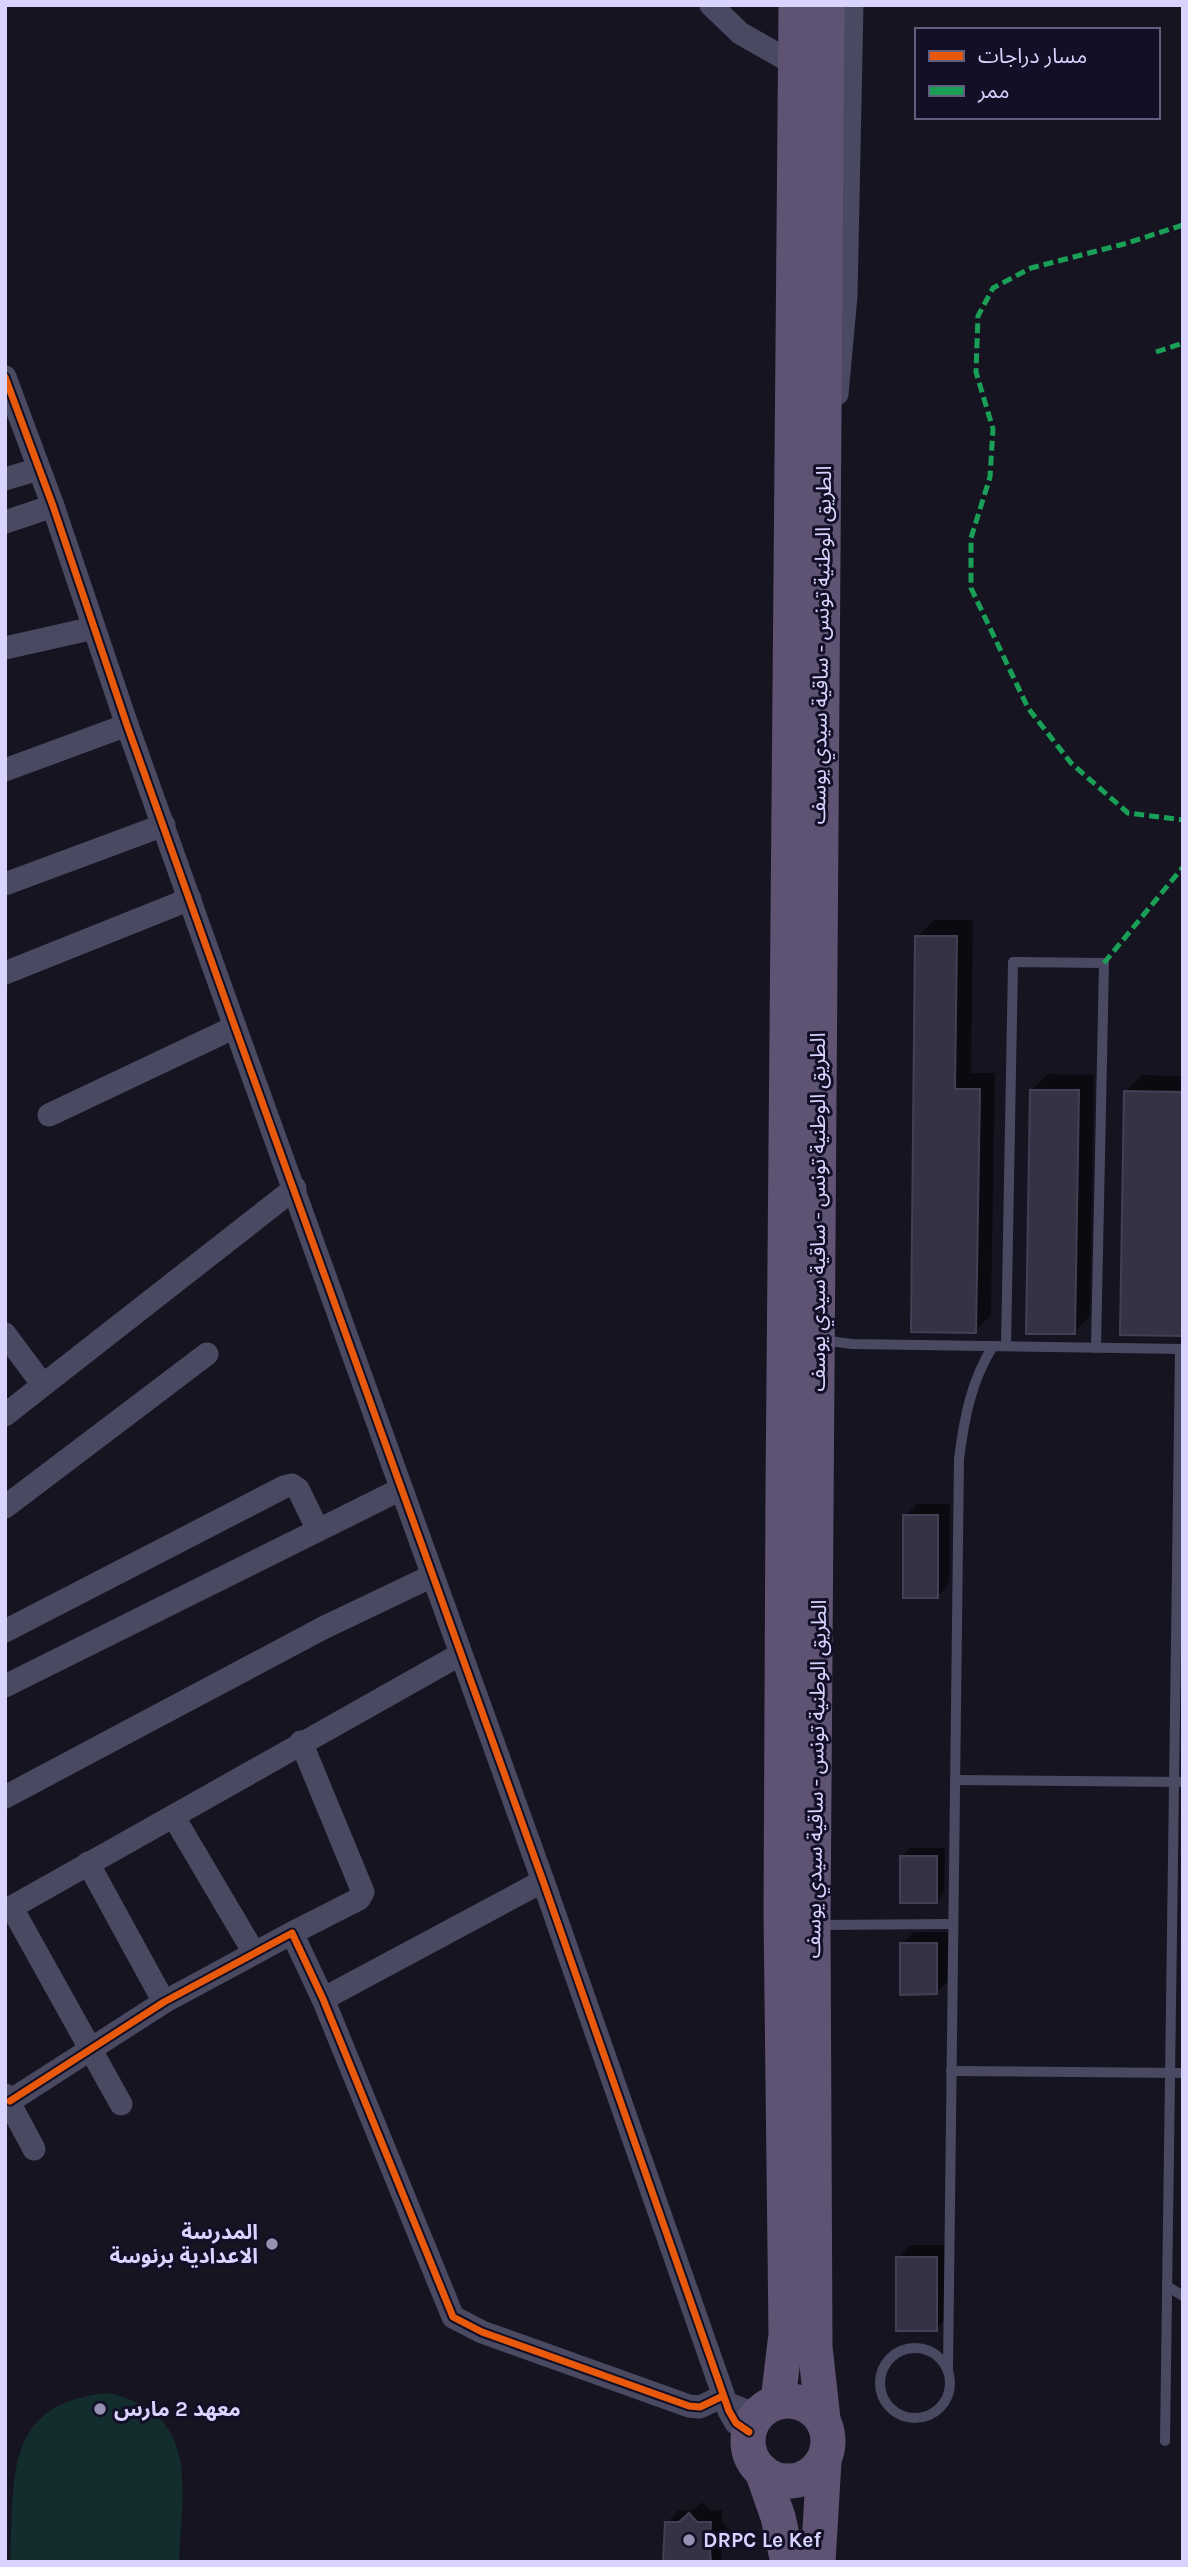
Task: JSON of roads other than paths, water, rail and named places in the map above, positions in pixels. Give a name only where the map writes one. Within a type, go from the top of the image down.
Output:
[{"type":"main road","name":"الطريق الوطنية تونس - ساقية سيدي يوسف","points":[[746,2410],[786,2334],[797,1919],[819,1502],[800,1338],[796,5]]},
{"type":"main road","name":"الطريق الوطنية تونس - ساقية سيدي يوسف","points":[[800,1338],[823,444],[827,5]]},
{"type":"main road","name":"الطريق الوطنية تونس - ساقية سيدي يوسف","points":[[797,1919],[815,2347],[823,2419]]},
{"type":"main road","points":[[818,2562],[824,2460],[829,2440],[823,2419],[803,2403],[746,2410],[751,2458],[762,2471],[777,2480],[795,2480],[811,2474],[824,2460]]},
{"type":"main road","points":[[762,2471],[778,2517],[788,2562]]},
{"type":"street","points":[[711,5],[740,33],[796,65]]},
{"type":"street","points":[[823,444],[842,365],[848,243],[852,5]]},
{"type":"street","points":[[5,377],[459,1655],[746,2410],[689,2406],[482,2332],[453,2317],[323,1999],[292,1933]]},
{"type":"street","points":[[5,479],[39,469]]},
{"type":"street","points":[[5,522],[53,506]]},
{"type":"street","points":[[5,648],[94,628]]},
{"type":"street","points":[[5,769],[127,725]]},
{"type":"street","points":[[5,884],[164,825]]},
{"type":"street","points":[[5,973],[190,900]]},
{"type":"street","points":[[49,1115],[234,1027]]},
{"type":"street","points":[[5,1415],[295,1188]]},
{"type":"street","points":[[5,1334],[43,1385]]},
{"type":"street","points":[[5,1507],[207,1354]]},
{"type":"street","points":[[5,1631],[284,1487],[292,1485],[298,1489],[318,1530]]},
{"type":"street","points":[[5,1686],[401,1489]]},
{"type":"street","points":[[5,1797],[324,1628],[432,1576]]},
{"type":"street","points":[[121,2104],[9,1910],[88,1863],[175,1819],[301,1742],[459,1655]]},
{"type":"street","points":[[34,2148],[8,2098],[92,2051],[164,2002],[253,1951],[359,1899],[363,1892],[301,1742]]},
{"type":"street","points":[[175,1819],[253,1951]]},
{"type":"street","points":[[88,1863],[164,2002]]},
{"type":"street","points":[[323,1999],[543,1881]]},
{"type":"lane","points":[[1006,1346],[1013,962],[1104,963],[1096,1348]]},
{"type":"lane","points":[[800,1338],[852,1344],[1181,1349],[1178,1782],[1170,2073],[1165,2441]]},
{"type":"lane","points":[[948,2369],[941,2357],[929,2349],[901,2349],[890,2357],[882,2369],[879,2383],[882,2396],[890,2408],[901,2416],[915,2419],[929,2416],[941,2408],[948,2396],[951,2382],[948,2369],[959,1459],[969,1402],[982,1363],[993,1346]]},
{"type":"lane","points":[[955,1780],[1178,1782]]},
{"type":"lane","points":[[797,1919],[953,1924]]},
{"type":"lane","points":[[951,2071],[1183,2073]]},
{"type":"lane","points":[[1167,2286],[1183,2296]]},
{"type":"place","name":"المدرسة الاعدادية برنوسة","points":[[272,2244]]},
{"type":"place","name":"معهد 2 مارس","points":[[100,2409]]},
{"type":"place","name":"DRPC Le Kef","points":[[689,2540]]}]
